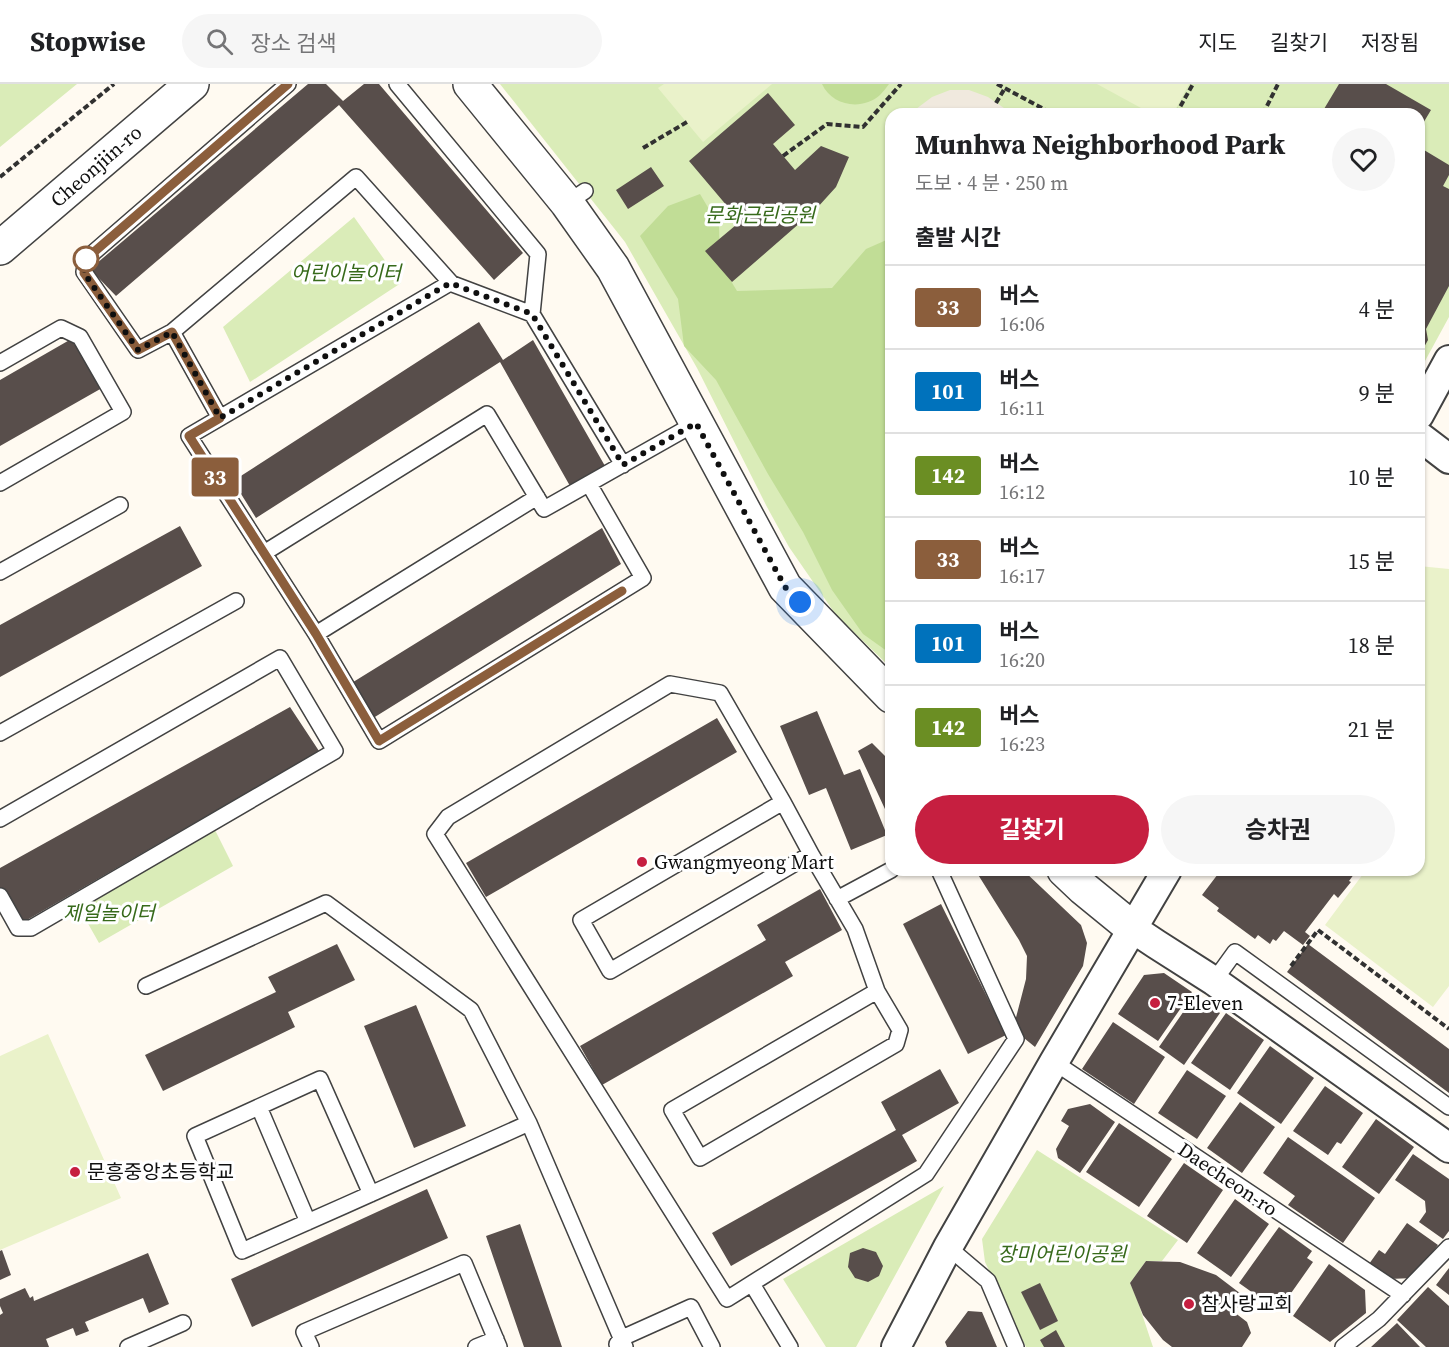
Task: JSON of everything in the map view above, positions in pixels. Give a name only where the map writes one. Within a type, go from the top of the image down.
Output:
[{"type":"street","name":"Cheonjiin-ro","points":[[0,248],[192,84]]},
{"type":"street","points":[[470,84],[576,197],[785,587],[885,690]]},
{"type":"street","points":[[1425,394],[1449,360]]},
{"type":"street","points":[[1425,441],[1449,459]]},
{"type":"street","points":[[1070,876],[1132,928],[1214,981],[1449,1148]]},
{"type":"street","points":[[896,1347],[948,1247],[1163,876]]},
{"type":"lane","points":[[288,84],[86,259],[84,273],[138,350],[172,332],[356,177],[452,284],[532,314]]},
{"type":"lane","points":[[398,84],[537,254],[532,314],[623,465]]},
{"type":"lane","points":[[452,284],[450,283],[189,436],[316,634],[379,741],[643,578],[589,484]]},
{"type":"lane","points":[[0,363],[61,328],[80,337],[123,411],[0,483]]},
{"type":"lane","points":[[172,332],[220,418]]},
{"type":"lane","points":[[264,553],[487,414],[544,509],[696,423]]},
{"type":"lane","points":[[316,634],[537,498]]},
{"type":"lane","points":[[0,572],[120,505]]},
{"type":"lane","points":[[0,733],[236,601]]},
{"type":"lane","points":[[0,819],[280,658],[335,751],[31,928],[18,928],[0,896]]},
{"type":"lane","points":[[877,991],[672,1110],[700,1158],[896,1044],[900,1030],[877,991],[855,928],[720,693],[670,684],[448,817],[435,834],[727,1299],[926,1174],[1016,1039],[942,876]]},
{"type":"lane","points":[[783,802],[581,920],[610,971],[811,854]]},
{"type":"lane","points":[[837,899],[885,873]]},
{"type":"lane","points":[[146,986],[326,903],[471,1010],[529,1123],[621,1344],[691,1307],[712,1347]]},
{"type":"lane","points":[[1214,981],[1235,952],[1449,1107]]},
{"type":"lane","name":"Daecheon-ro","points":[[1054,1062],[1403,1295]]},
{"type":"lane","points":[[371,1194],[320,1079],[195,1136],[242,1251],[371,1194],[529,1123]]},
{"type":"lane","points":[[259,1107],[308,1222]]},
{"type":"lane","points":[[948,1247],[988,1281],[1016,1347]]},
{"type":"lane","points":[[1343,1347],[1379,1319],[1449,1247]]},
{"type":"lane","points":[[311,1347],[304,1332],[464,1263],[498,1343],[476,1347]]},
{"type":"lane","points":[[752,1284],[790,1347]]},
{"type":"lane","points":[[128,1347],[183,1323]]},
{"type":"path","points":[[0,177],[114,84]]},
{"type":"path","points":[[783,156],[827,124],[863,127],[901,84]]},
{"type":"path","points":[[997,84],[1042,108]]},
{"type":"path","points":[[1179,108],[1193,84]]},
{"type":"path","points":[[1266,108],[1278,84]]},
{"type":"path","points":[[996,103],[1005,88]]},
{"type":"path","points":[[643,148],[687,122]]},
{"type":"path","points":[[1278,983],[1318,930],[1449,1029]]},
{"type":"green space","points":[[0,84],[77,84],[0,147]]},
{"type":"green space","name":"문화근린공원","points":[[500,84],[1449,84],[1449,317],[1425,361],[1425,108],[885,108],[885,662],[836,615],[789,547],[697,368],[625,242]]},
{"type":"green space","points":[[664,84],[772,84],[703,142],[658,88]]},
{"type":"green space","points":[[822,84],[889,84],[873,100],[848,104],[833,97]]},
{"type":"green space","points":[[1097,84],[1189,84],[1176,108],[1141,108]]},
{"type":"green space","points":[[700,194],[719,226],[720,263],[737,291],[832,288],[866,249],[885,241],[885,650],[863,634],[832,590],[803,532],[716,380],[684,346],[678,299],[640,236],[668,206]]},
{"type":"green space","name":"어린이놀이터","points":[[354,217],[401,283],[250,382],[223,327]]},
{"type":"green space","points":[[1425,567],[1449,569],[1449,986],[1433,1007],[1325,925],[1362,876],[1425,876]]},
{"type":"green space","name":"제일놀이터","points":[[214,828],[233,866],[99,943],[78,906]]},
{"type":"green space","points":[[48,1034],[121,1198],[0,1250],[0,1056]]},
{"type":"green space","name":"장미어린이공원","points":[[1037,1150],[1178,1240],[1162,1261],[1146,1261],[1130,1283],[1153,1347],[1026,1347],[985,1262],[982,1239]]},
{"type":"green space","points":[[944,1186],[856,1347],[826,1347],[783,1279]]},
{"type":"shaded area","points":[[950,90],[969,90],[988,97],[1004,108],[917,108],[932,97]]},
{"type":"building","points":[[308,84],[326,84],[343,101],[364,84],[379,84],[523,253],[494,280],[339,105],[116,296],[90,269]]},
{"type":"building","points":[[1339,84],[1386,84],[1431,110],[1425,120],[1425,108],[1325,108]]},
{"type":"building","points":[[768,93],[795,125],[773,144],[795,170],[821,146],[849,157],[836,187],[817,208],[732,282],[705,251],[736,225],[729,216],[733,213],[689,161]]},
{"type":"building","points":[[1425,151],[1449,165],[1449,175],[1443,186],[1449,189],[1449,286],[1426,329],[1428,340],[1425,345]]},
{"type":"building","points":[[651,167],[664,186],[628,209],[616,190]]},
{"type":"building","points":[[479,322],[503,360],[533,340],[605,466],[570,486],[500,362],[256,518],[233,481]]},
{"type":"building","points":[[73,338],[102,388],[0,446],[0,380]]},
{"type":"building","points":[[180,526],[202,566],[0,677],[0,625]]},
{"type":"building","points":[[602,528],[621,564],[370,720],[350,684]]},
{"type":"building","points":[[290,707],[319,751],[20,924],[0,889],[0,868]]},
{"type":"building","points":[[817,711],[844,775],[860,769],[885,830],[885,836],[851,850],[826,788],[809,795],[780,726]]},
{"type":"building","points":[[717,718],[737,752],[486,897],[466,863]]},
{"type":"building","points":[[872,743],[885,756],[885,809],[858,751]]},
{"type":"building","points":[[979,876],[1029,876],[1081,925],[1087,943],[1083,966],[1035,1047],[1013,1029],[1026,979],[1027,956]]},
{"type":"building","points":[[1216,876],[1353,876],[1349,881],[1351,882],[1338,898],[1334,894],[1305,932],[1310,936],[1303,945],[1284,931],[1276,941],[1273,939],[1270,944],[1258,935],[1255,939],[1217,911],[1219,908],[1202,895]]},
{"type":"building","points":[[820,889],[842,930],[785,962],[793,976],[602,1085],[580,1046],[766,940],[757,925]]},
{"type":"building","points":[[941,904],[1006,1035],[968,1054],[903,924]]},
{"type":"building","points":[[337,944],[355,980],[288,1012],[295,1027],[163,1091],[145,1055],[276,992],[268,977]]},
{"type":"building","points":[[1308,944],[1449,1049],[1449,1093],[1287,972]]},
{"type":"building","name":"7-Eleven","points":[[1164,973],[1192,992],[1158,1041],[1118,1014],[1144,975]]},
{"type":"building","points":[[1195,995],[1220,1013],[1184,1065],[1159,1047]]},
{"type":"building","points":[[416,1005],[466,1126],[414,1148],[364,1026]]},
{"type":"building","points":[[1226,1013],[1264,1040],[1230,1090],[1191,1063]]},
{"type":"building","points":[[1113,1022],[1165,1057],[1134,1104],[1082,1069]]},
{"type":"building","points":[[1270,1046],[1314,1078],[1281,1124],[1237,1093]]},
{"type":"building","points":[[940,1069],[959,1103],[902,1135],[917,1161],[731,1266],[712,1233],[896,1130],[881,1102]]},
{"type":"building","points":[[1187,1070],[1226,1096],[1197,1139],[1158,1113]]},
{"type":"building","points":[[1325,1086],[1363,1113],[1341,1144],[1337,1142],[1328,1155],[1293,1131]]},
{"type":"building","points":[[1240,1102],[1275,1127],[1242,1173],[1207,1148]]},
{"type":"building","points":[[1090,1104],[1115,1122],[1080,1173],[1058,1158],[1056,1149],[1069,1126],[1061,1121],[1068,1109]]},
{"type":"building","points":[[1376,1119],[1414,1147],[1379,1194],[1342,1167]]},
{"type":"building","points":[[1119,1123],[1172,1159],[1139,1207],[1086,1172]]},
{"type":"building","points":[[1288,1137],[1375,1198],[1343,1243],[1288,1205],[1295,1196],[1263,1173]]},
{"type":"building","points":[[1413,1154],[1449,1179],[1449,1231],[1443,1239],[1419,1222],[1426,1212],[1425,1201],[1395,1180]]},
{"type":"building","points":[[1184,1163],[1223,1190],[1187,1243],[1147,1216]]},
{"type":"building","points":[[427,1189],[448,1238],[252,1327],[231,1279]]},
{"type":"building","points":[[1235,1199],[1269,1224],[1231,1277],[1197,1253]]},
{"type":"building","points":[[1407,1223],[1438,1245],[1414,1278],[1389,1279],[1369,1264],[1379,1250],[1385,1254]]},
{"type":"building","points":[[520,1224],[562,1347],[524,1347],[486,1236]]},
{"type":"building","points":[[1279,1227],[1312,1251],[1307,1258],[1313,1262],[1282,1306],[1278,1303],[1274,1308],[1239,1283]]},
{"type":"building","points":[[863,1248],[876,1252],[883,1266],[879,1276],[868,1282],[855,1278],[848,1267],[850,1253]]},
{"type":"building","points":[[2,1250],[11,1275],[0,1280],[0,1251]]},
{"type":"building","points":[[148,1253],[169,1304],[149,1313],[143,1298],[85,1322],[89,1331],[76,1336],[73,1328],[46,1339],[49,1347],[0,1347],[0,1315],[3,1313],[0,1299],[25,1288],[30,1298],[33,1296],[34,1301]]},
{"type":"building","name":"참사랑교회","points":[[1146,1261],[1180,1262],[1216,1275],[1245,1297],[1234,1312],[1247,1322],[1251,1333],[1242,1347],[1172,1347],[1163,1340],[1143,1315],[1130,1283]]},
{"type":"building","points":[[1329,1264],[1365,1290],[1366,1313],[1330,1342],[1293,1316]]},
{"type":"building","points":[[1449,1268],[1449,1295],[1436,1285]]},
{"type":"building","points":[[1040,1283],[1058,1321],[1040,1330],[1021,1292]]},
{"type":"building","points":[[1428,1287],[1449,1306],[1449,1347],[1426,1347],[1397,1320]]},
{"type":"building","points":[[968,1311],[982,1312],[997,1347],[947,1347],[945,1342]]},
{"type":"building","points":[[1397,1323],[1420,1347],[1371,1347]]},
{"type":"building","points":[[1056,1330],[1065,1347],[1044,1347],[1040,1340]]},
{"type":"bus line","name":"33","points":[[288,84],[86,259],[84,273],[138,350],[172,332],[220,418],[189,436],[316,634],[379,741],[622,591]]},
{"type":"place","name":"Gwangmyeong Mart","points":[[642,862]]},
{"type":"place","name":"7-Eleven","points":[[1155,1003]]},
{"type":"place","name":"문흥중앙초등학교","points":[[75,1172]]},
{"type":"place","name":"참사랑교회","points":[[1189,1304]]},
{"type":"route","points":[[86,259],[84,273],[138,350],[172,332],[220,418],[450,283],[532,314],[623,465],[696,423],[785,587],[800,602]]}]
